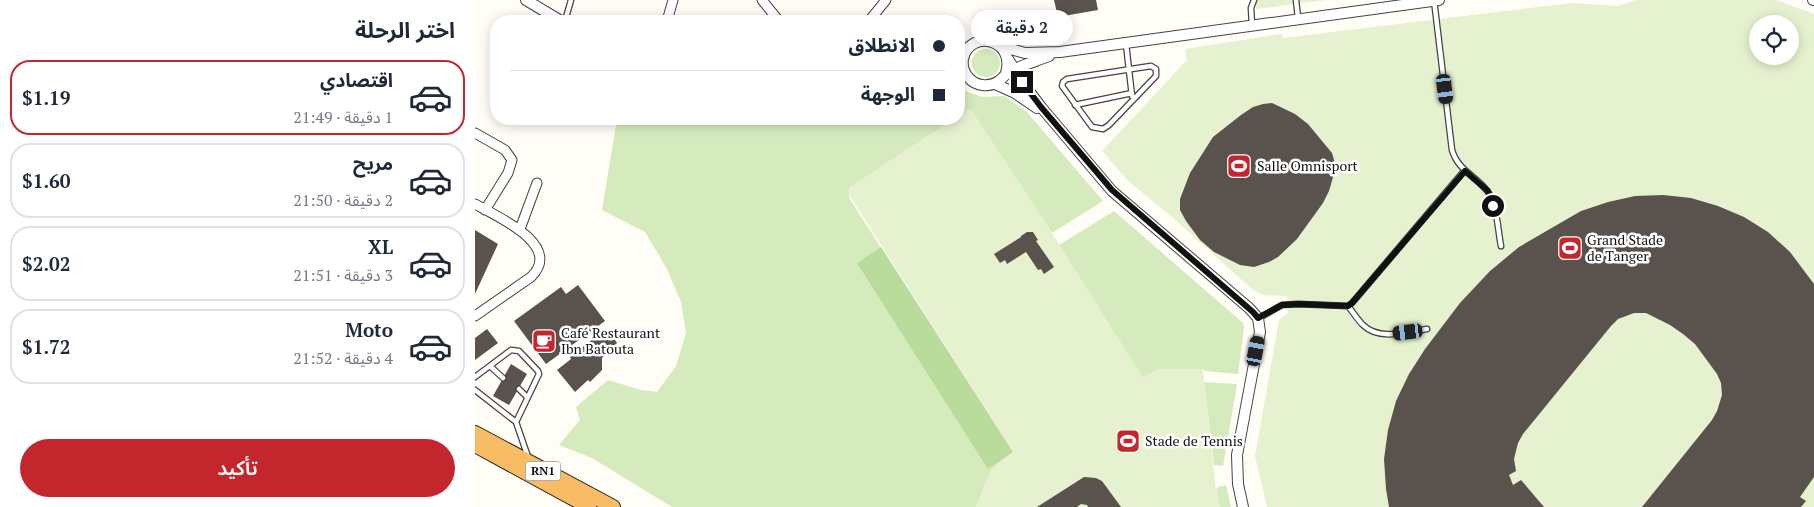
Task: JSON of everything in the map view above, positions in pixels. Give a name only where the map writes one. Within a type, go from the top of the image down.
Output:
[{"type":"highway","name":"RN1","points":[[475,433],[613,507]]},
{"type":"highway","name":"RN1","points":[[475,445],[589,507]]},
{"type":"street","points":[[526,0],[551,15]]},
{"type":"street","points":[[669,15],[673,0]]},
{"type":"street","points":[[874,15],[886,0]]},
{"type":"street","points":[[965,52],[979,41],[994,42],[1000,46],[1025,53],[1060,52],[1398,3],[1439,0]]},
{"type":"street","points":[[764,1],[774,15]]},
{"type":"street","points":[[1000,46],[1008,59],[1010,71],[1112,190],[1258,318],[1260,332],[1237,455],[1238,484],[1243,507]]},
{"type":"street","points":[[995,84],[1010,71],[1060,52]]},
{"type":"street","points":[[965,77],[981,85],[995,84],[1025,99],[1051,119]]},
{"type":"street","points":[[475,133],[505,150],[512,160],[509,173],[485,210]]},
{"type":"street","points":[[520,230],[537,183]]},
{"type":"street","points":[[475,204],[520,230],[530,239],[537,252],[539,261],[537,270],[527,280],[475,316]]},
{"type":"lane","points":[[567,15],[571,0]]},
{"type":"lane","points":[[1252,25],[1251,8],[1254,0]]},
{"type":"lane","points":[[1296,0],[1298,19]]},
{"type":"lane","points":[[1434,0],[1452,150],[1457,162],[1491,196],[1501,246]]},
{"type":"lane","points":[[1126,43],[1132,100]]},
{"type":"lane","points":[[1151,66],[1157,71],[1156,76],[1132,100],[1109,125],[1103,129],[1092,127],[1063,88],[1063,84],[1065,80],[1151,66]]},
{"type":"lane","points":[[1075,105],[1132,93]]},
{"type":"lane","points":[[1258,318],[1282,305],[1348,306],[1465,171]]},
{"type":"lane","points":[[1348,306],[1363,325],[1378,333],[1388,334],[1427,330]]},
{"type":"lane","points":[[475,378],[511,350],[519,351],[539,372],[516,422]]},
{"type":"lane","points":[[490,366],[503,378]]},
{"type":"lane","points":[[519,389],[527,397]]},
{"type":"lane","points":[[475,390],[516,422],[529,463]]},
{"type":"green space","points":[[1255,0],[1326,0],[1256,9]]},
{"type":"green space","name":"Grand Stade de Tanger","points":[[1636,0],[1776,0],[1814,14],[1814,507],[1267,507],[1255,456],[1279,320],[1288,313],[1287,296],[1263,295],[1253,290],[1172,217],[1127,180],[1102,151],[1187,60],[1185,49],[1282,34],[1283,38],[1572,3],[1618,6]]},
{"type":"green space","points":[[986,49],[996,53],[1000,63],[996,73],[986,77],[976,73],[972,63],[976,53]]},
{"type":"green space","points":[[965,91],[982,97],[1004,96],[1026,111],[1103,201],[1052,233],[971,110],[965,111]]},
{"type":"green space","points":[[971,110],[1052,233],[1143,378],[1159,369],[1203,369],[1216,490],[1220,507],[976,507],[991,471],[1013,452],[848,193],[852,186],[945,125],[965,125],[965,111]]},
{"type":"green space","points":[[616,125],[945,125],[852,186],[849,189],[849,198],[1013,452],[991,471],[976,507],[672,507],[592,458],[559,445],[580,420],[576,407],[608,380],[641,390],[657,392],[676,366],[686,333],[681,302],[667,269],[645,232],[602,210]]},
{"type":"green space","points":[[1114,211],[1243,323],[1238,374],[1205,371],[1203,369],[1159,369],[1143,378],[1059,245]]},
{"type":"green space","points":[[881,247],[1013,452],[988,469],[857,263]]},
{"type":"green space","points":[[1204,382],[1237,385],[1223,466],[1214,465]]},
{"type":"green space","points":[[1226,485],[1231,507],[1220,507],[1216,490],[1218,487]]},
{"type":"building","points":[[1054,0],[1096,0],[1098,10],[1058,17]]},
{"type":"building","points":[[1272,103],[1295,114],[1308,124],[1332,153],[1336,167],[1329,191],[1323,203],[1297,239],[1278,257],[1269,262],[1254,267],[1240,265],[1214,252],[1200,240],[1180,210],[1180,199],[1190,173],[1213,137],[1253,107]]},
{"type":"building","points":[[1663,195],[1691,198],[1718,206],[1744,217],[1768,232],[1790,252],[1814,284],[1814,477],[1800,497],[1806,501],[1801,507],[1642,507],[1712,420],[1722,395],[1721,383],[1717,374],[1695,344],[1670,325],[1646,313],[1634,313],[1618,319],[1611,326],[1523,434],[1518,443],[1514,459],[1516,471],[1509,475],[1513,485],[1521,480],[1544,507],[1389,507],[1384,459],[1388,430],[1396,401],[1409,374],[1425,349],[1460,303],[1490,271],[1519,247],[1581,211],[1635,196]]},
{"type":"building","points":[[475,230],[498,244],[475,294]]},
{"type":"building","points":[[1027,232],[1033,232],[1038,240],[1036,241],[1054,267],[1044,274],[1041,269],[1038,270],[1026,252],[1007,264],[1005,260],[1000,263],[994,254]]},
{"type":"building","points":[[578,285],[605,321],[546,364],[514,321],[561,287],[566,294]]},
{"type":"building","points":[[487,329],[498,343],[475,360],[475,338]]},
{"type":"building","points":[[609,330],[617,343],[602,358],[602,370],[590,382],[588,380],[575,392],[557,370],[571,359],[570,357],[602,332],[604,334]]},
{"type":"building","points":[[511,364],[527,374],[509,405],[493,396]]},
{"type":"building","points":[[1084,477],[1096,478],[1102,481],[1121,507],[1088,507],[1081,504],[1077,507],[1037,507]]},
{"type":"place","name":"Salle Omnisport","points":[[1239,166]]},
{"type":"place","name":"Grand Stade de Tanger","points":[[1570,248]]},
{"type":"place","name":"Café Restaurant Ibn Batouta","points":[[544,341]]},
{"type":"place","name":"Stade de Tennis","points":[[1128,441]]},
{"type":"route","points":[[1022,82],[1112,190],[1258,318],[1282,305],[1348,306],[1465,171],[1488,191],[1493,201],[1493,206]]}]
